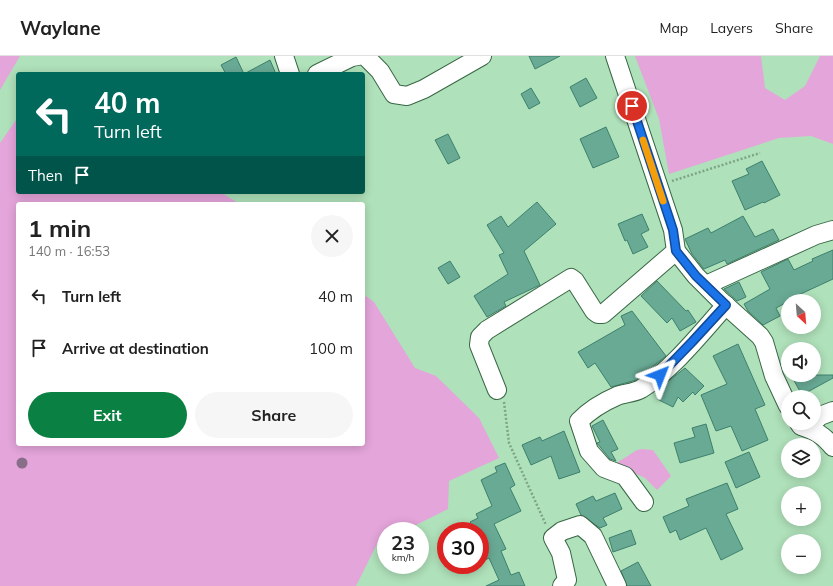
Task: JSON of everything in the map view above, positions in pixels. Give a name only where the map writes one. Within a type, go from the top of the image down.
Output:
[{"type":"street","points":[[284,56],[289,72]]},
{"type":"street","points":[[321,72],[352,57],[358,56]]},
{"type":"street","points":[[365,56],[380,71],[394,94],[407,96],[424,89],[482,56]]},
{"type":"street","points":[[615,56],[673,230],[676,251],[706,285],[760,336],[764,342],[774,376],[781,391]]},
{"type":"street","points":[[706,285],[816,236],[833,230]]},
{"type":"street","points":[[497,390],[478,345],[480,337],[487,330],[571,278],[575,281],[594,311],[598,314],[603,314],[676,251]]},
{"type":"street","points":[[644,502],[625,476],[604,468],[589,451],[580,421],[589,411],[617,396],[640,390],[660,375],[726,305]]},
{"type":"street","points":[[821,416],[833,411]]},
{"type":"street","points":[[816,430],[824,436],[833,448]]},
{"type":"street","points":[[562,586],[567,580],[561,553],[553,538],[562,531],[580,525],[593,536],[617,586]]},
{"type":"path","points":[[658,185],[760,153]]},
{"type":"path","points":[[497,390],[503,399],[505,407],[509,443],[538,510],[553,538]]},
{"type":"shaded area","points":[[0,56],[20,56],[0,90]]},
{"type":"shaded area","points":[[635,56],[761,56],[765,88],[785,100],[805,86],[820,56],[833,56],[833,144],[811,136],[779,138],[669,174],[659,119]]},
{"type":"shaded area","points":[[16,120],[16,194],[223,194],[237,202],[16,202],[16,446],[365,446],[365,295],[374,302],[415,368],[436,376],[479,418],[499,458],[449,481],[448,509],[422,522],[377,522],[377,544],[356,586],[0,586],[0,143]]},
{"type":"shaded area","points":[[637,450],[653,450],[671,476],[657,490],[645,478],[615,464]]},
{"type":"building","points":[[529,56],[560,56],[535,69]]},
{"type":"building","points":[[236,57],[243,72],[225,72],[221,65]]},
{"type":"building","points":[[270,60],[275,72],[248,72]]},
{"type":"building","points":[[586,78],[597,98],[580,107],[570,87]]},
{"type":"building","points":[[531,88],[540,103],[529,109],[521,94]]},
{"type":"building","points":[[606,127],[619,157],[593,168],[580,139]]},
{"type":"building","points":[[448,134],[460,158],[448,164],[435,140]]},
{"type":"building","points":[[762,161],[780,195],[745,210],[732,181],[749,174],[746,169]]},
{"type":"building","points":[[537,202],[556,224],[524,251],[540,285],[504,302],[506,306],[487,317],[474,296],[508,274],[499,255],[504,253],[487,225],[501,216],[508,227]]},
{"type":"building","points":[[642,214],[649,230],[641,234],[648,247],[633,254],[627,240],[625,241],[618,224]]},
{"type":"building","points":[[743,216],[755,237],[773,229],[779,240],[727,264],[725,260],[704,269],[692,254],[685,239],[708,228],[711,233]]},
{"type":"building","points":[[833,250],[833,279],[801,294],[781,294],[781,305],[776,308],[780,316],[763,325],[748,311],[744,304],[770,289],[761,272],[788,259],[794,270],[813,261],[812,259]]},
{"type":"building","points":[[450,261],[460,277],[448,284],[438,268]]},
{"type":"building","points":[[657,281],[686,311],[688,310],[696,322],[680,331],[672,318],[667,323],[641,296]]},
{"type":"building","points":[[739,282],[746,297],[737,301],[724,289]]},
{"type":"building","points":[[632,311],[666,356],[636,380],[611,387],[595,363],[588,368],[578,352],[625,325],[621,316]]},
{"type":"building","points":[[738,344],[765,405],[755,409],[768,440],[742,451],[731,426],[716,431],[701,395],[727,384],[713,356]]},
{"type":"building","points":[[685,368],[704,386],[695,395],[693,392],[683,402],[678,397],[673,407],[657,399],[665,384]]},
{"type":"building","points":[[821,375],[833,375],[833,378],[811,390],[799,390],[795,382],[821,382]]},
{"type":"building","points":[[603,420],[618,449],[611,452],[616,461],[610,459],[597,443],[600,442],[592,426]]},
{"type":"building","points":[[706,424],[714,453],[680,463],[674,443],[695,437],[692,428]]},
{"type":"building","points":[[564,431],[580,472],[559,479],[551,456],[531,465],[522,445],[540,437],[542,441]]},
{"type":"building","points":[[749,452],[760,477],[736,488],[725,462]]},
{"type":"building","points":[[505,463],[515,485],[510,488],[521,511],[494,524],[506,549],[501,551],[511,575],[519,572],[525,586],[486,586],[499,580],[489,558],[489,522],[470,522],[478,518],[476,514],[492,506],[481,480],[497,472],[495,467]]},
{"type":"building","points":[[727,483],[738,509],[726,514],[743,549],[721,560],[706,528],[680,540],[676,530],[670,533],[663,517],[689,506],[686,499]]},
{"type":"building","points":[[615,493],[622,509],[603,518],[607,525],[600,528],[581,515],[576,504],[593,496],[596,501]]},
{"type":"building","points":[[631,530],[636,544],[613,552],[609,538]]},
{"type":"building","points":[[638,562],[651,586],[627,586],[621,571]]},
{"type":"slow traffic","points":[[643,140],[663,201]]},
{"type":"route","points":[[632,106],[673,230],[676,251],[696,276],[726,305],[660,375]]}]
